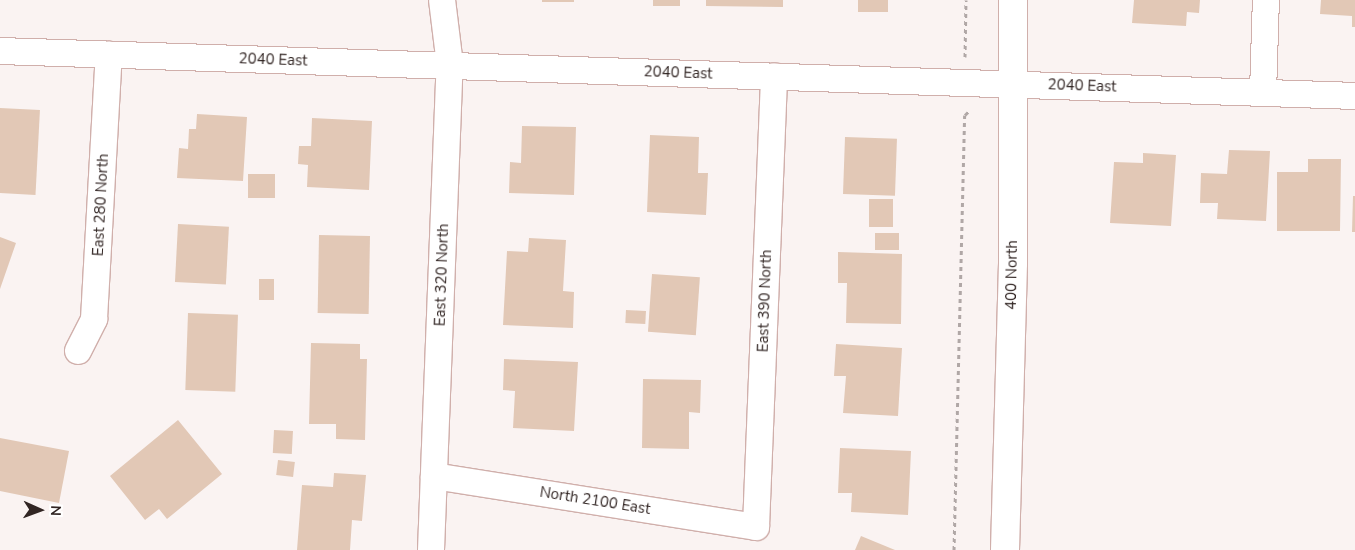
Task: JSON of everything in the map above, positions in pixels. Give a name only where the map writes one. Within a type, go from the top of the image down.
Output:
[{"type":"main road","name":"400 North","points":[[1005,550],[1013,263],[1013,0]]},
{"type":"street","name":"East 320 North","points":[[431,550],[450,65],[442,0]]},
{"type":"street","points":[[1263,93],[1266,0]]},
{"type":"street","name":"2040 East","points":[[0,51],[1355,96]]},
{"type":"street","name":"East 280 North","points":[[78,351],[94,319],[109,54]]},
{"type":"street","name":"East 390 North","points":[[756,526],[774,76]]},
{"type":"street","name":"North 2100 East","points":[[434,476],[756,526]]},
{"type":"path","points":[[965,51],[966,0]]},
{"type":"path","points":[[954,550],[965,115],[970,111]]},
{"type":"building","points":[[542,0],[574,0],[574,2],[542,2]]},
{"type":"building","points":[[653,0],[680,0],[680,6],[653,6]]},
{"type":"building","points":[[706,0],[783,0],[783,7],[706,6]]},
{"type":"building","points":[[858,0],[888,0],[888,12],[858,12]]},
{"type":"building","points":[[1134,0],[1200,0],[1199,13],[1187,12],[1186,26],[1132,23]]},
{"type":"building","points":[[1321,0],[1355,0],[1355,27],[1352,27],[1352,16],[1320,14]]},
{"type":"building","points":[[0,108],[40,110],[35,195],[0,193]]},
{"type":"building","points":[[197,114],[247,117],[243,181],[177,178],[179,148],[188,149],[189,129],[196,129]]},
{"type":"building","points":[[312,118],[372,121],[369,190],[307,187],[308,165],[298,164],[299,146],[311,146]]},
{"type":"building","points":[[522,126],[576,127],[574,195],[509,193],[510,162],[521,163]]},
{"type":"building","points":[[650,135],[699,137],[698,173],[708,173],[706,215],[647,212]]},
{"type":"building","points":[[845,137],[897,139],[895,196],[843,194]]},
{"type":"building","points":[[1229,150],[1270,151],[1266,221],[1217,219],[1218,203],[1200,203],[1201,173],[1227,174]]},
{"type":"building","points":[[1143,153],[1176,155],[1171,226],[1110,223],[1114,162],[1143,163]]},
{"type":"building","points":[[1308,159],[1341,159],[1340,231],[1277,231],[1277,172],[1308,172]]},
{"type":"building","points":[[248,174],[275,174],[275,198],[248,198]]},
{"type":"building","points":[[1353,196],[1355,196],[1355,232],[1352,232]]},
{"type":"building","points":[[869,199],[893,199],[893,227],[869,227]]},
{"type":"building","points":[[178,224],[229,227],[226,285],[175,282]]},
{"type":"building","points":[[875,233],[899,233],[899,250],[875,250]]},
{"type":"building","points":[[319,235],[370,236],[369,314],[318,313]]},
{"type":"building","points":[[0,237],[16,243],[0,289]]},
{"type":"building","points":[[529,238],[566,240],[563,291],[574,292],[573,328],[503,325],[507,251],[528,252]]},
{"type":"building","points":[[838,252],[902,254],[901,324],[846,323],[847,283],[838,283]]},
{"type":"building","points":[[652,274],[700,277],[696,335],[648,332]]},
{"type":"building","points":[[259,279],[274,279],[274,300],[259,300]]},
{"type":"building","points":[[626,310],[646,311],[645,324],[625,323]]},
{"type":"building","points":[[188,313],[238,315],[235,392],[185,390]]},
{"type":"building","points":[[311,343],[360,344],[360,359],[367,359],[365,440],[336,439],[336,424],[309,424]]},
{"type":"building","points":[[836,344],[902,348],[898,416],[843,413],[846,376],[834,376]]},
{"type":"building","points":[[504,359],[578,362],[574,431],[513,428],[515,391],[503,390]]},
{"type":"building","points":[[643,379],[701,380],[700,413],[689,412],[689,449],[642,448]]},
{"type":"building","points":[[178,420],[222,474],[167,519],[159,509],[145,520],[110,476]]},
{"type":"building","points":[[274,430],[293,431],[292,454],[273,453]]},
{"type":"building","points":[[0,438],[69,451],[59,503],[0,491]]},
{"type":"building","points":[[840,448],[911,451],[908,515],[851,512],[852,493],[838,493]]},
{"type":"building","points":[[278,460],[295,462],[293,477],[276,475]]},
{"type":"building","points":[[334,473],[366,475],[362,521],[352,520],[350,550],[297,550],[302,485],[333,487]]},
{"type":"building","points":[[861,536],[895,550],[855,550]]}]
